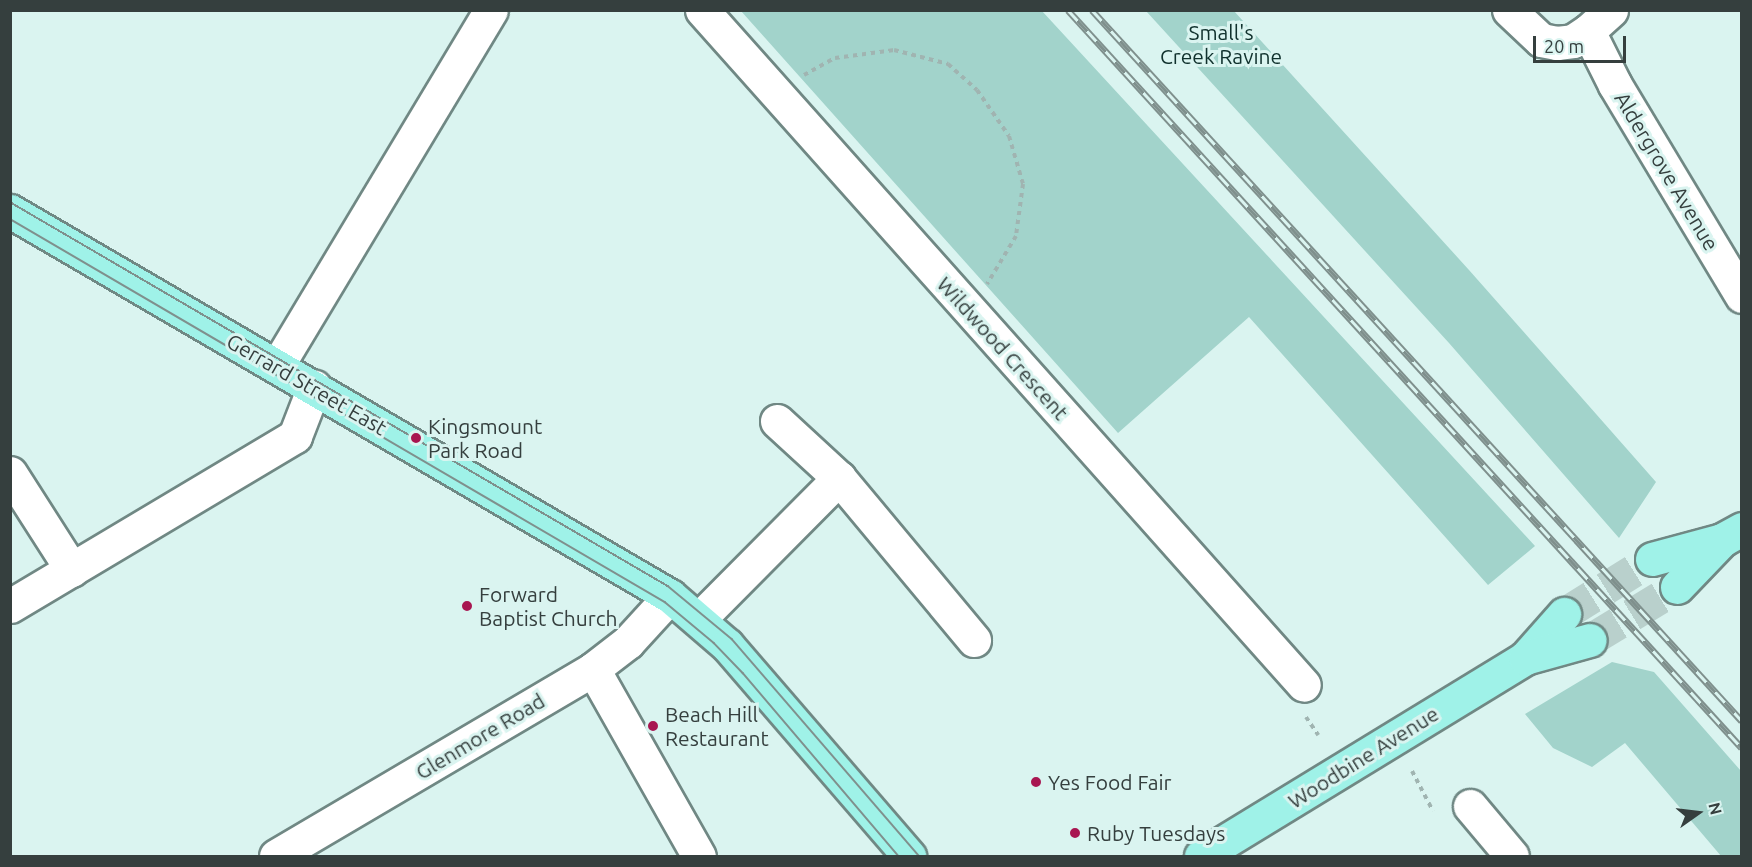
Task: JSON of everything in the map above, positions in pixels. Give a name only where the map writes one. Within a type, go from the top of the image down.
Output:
[{"type":"main road","name":"Gerrard Street East","points":[[10,212],[670,596],[699,619],[752,672],[909,856]]},
{"type":"main road","points":[[1652,559],[1732,535]]},
{"type":"main road","points":[[1677,587],[1732,535]]},
{"type":"main road","name":"Woodbine Avenue","points":[[1525,658],[1564,614]]},
{"type":"main road","name":"Woodbine Avenue","points":[[1202,856],[1525,658],[1590,640]]},
{"type":"street","points":[[276,366],[491,10]]},
{"type":"street","name":"Wildwood Crescent","points":[[702,10],[966,307],[1305,701]]},
{"type":"street","name":"Aldergrove Avenue","points":[[1509,10],[1541,40],[1573,41],[1600,21],[1616,85],[1742,296]]},
{"type":"street","points":[[10,606],[295,436],[314,387]]},
{"type":"street","points":[[777,421],[838,478],[974,640]]},
{"type":"street","points":[[10,473],[72,570]]},
{"type":"street","points":[[699,619],[721,592],[838,478]]},
{"type":"street","name":"Glenmore Road","points":[[276,856],[593,669],[628,642],[670,596]]},
{"type":"street","points":[[593,669],[699,856]]},
{"type":"street","points":[[1470,806],[1512,856]]},
{"type":"path","points":[[778,96],[822,63],[872,50],[928,56],[948,64],[978,90],[1015,149],[1023,201],[1010,252],[996,275],[966,307]]},
{"type":"path","points":[[1305,701],[1318,735]]},
{"type":"path","points":[[1413,771],[1433,811]]},
{"type":"green space","points":[[741,11],[1042,11],[1535,546],[1488,585],[1249,317],[1118,433]]},
{"type":"green space","name":"Small's Creek Ravine","points":[[1146,11],[1234,11],[1469,270],[1656,482],[1619,538],[1449,343]]},
{"type":"green space","points":[[1612,662],[1654,672],[1741,771],[1741,856],[1721,856],[1625,743],[1592,767],[1553,748],[1525,714]]},
{"type":"tunnel","points":[[1564,614],[1652,559]]},
{"type":"tunnel","points":[[1590,640],[1677,587]]},
{"type":"tram line","points":[[10,202],[668,586],[732,639],[919,856]]},
{"type":"tram line","points":[[10,219],[665,602],[714,643],[743,673],[899,856]]},
{"type":"railway","points":[[1068,10],[1742,748]]},
{"type":"railway","points":[[1092,10],[1742,721]]},
{"type":"place","name":"Kingsmount Park Road","points":[[416,438]]},
{"type":"place","name":"Forward Baptist Church","points":[[467,606]]},
{"type":"place","name":"Beach Hill Restaurant","points":[[653,726]]},
{"type":"place","name":"Yes Food Fair","points":[[1036,782]]},
{"type":"place","name":"Ruby Tuesdays","points":[[1075,833]]}]
